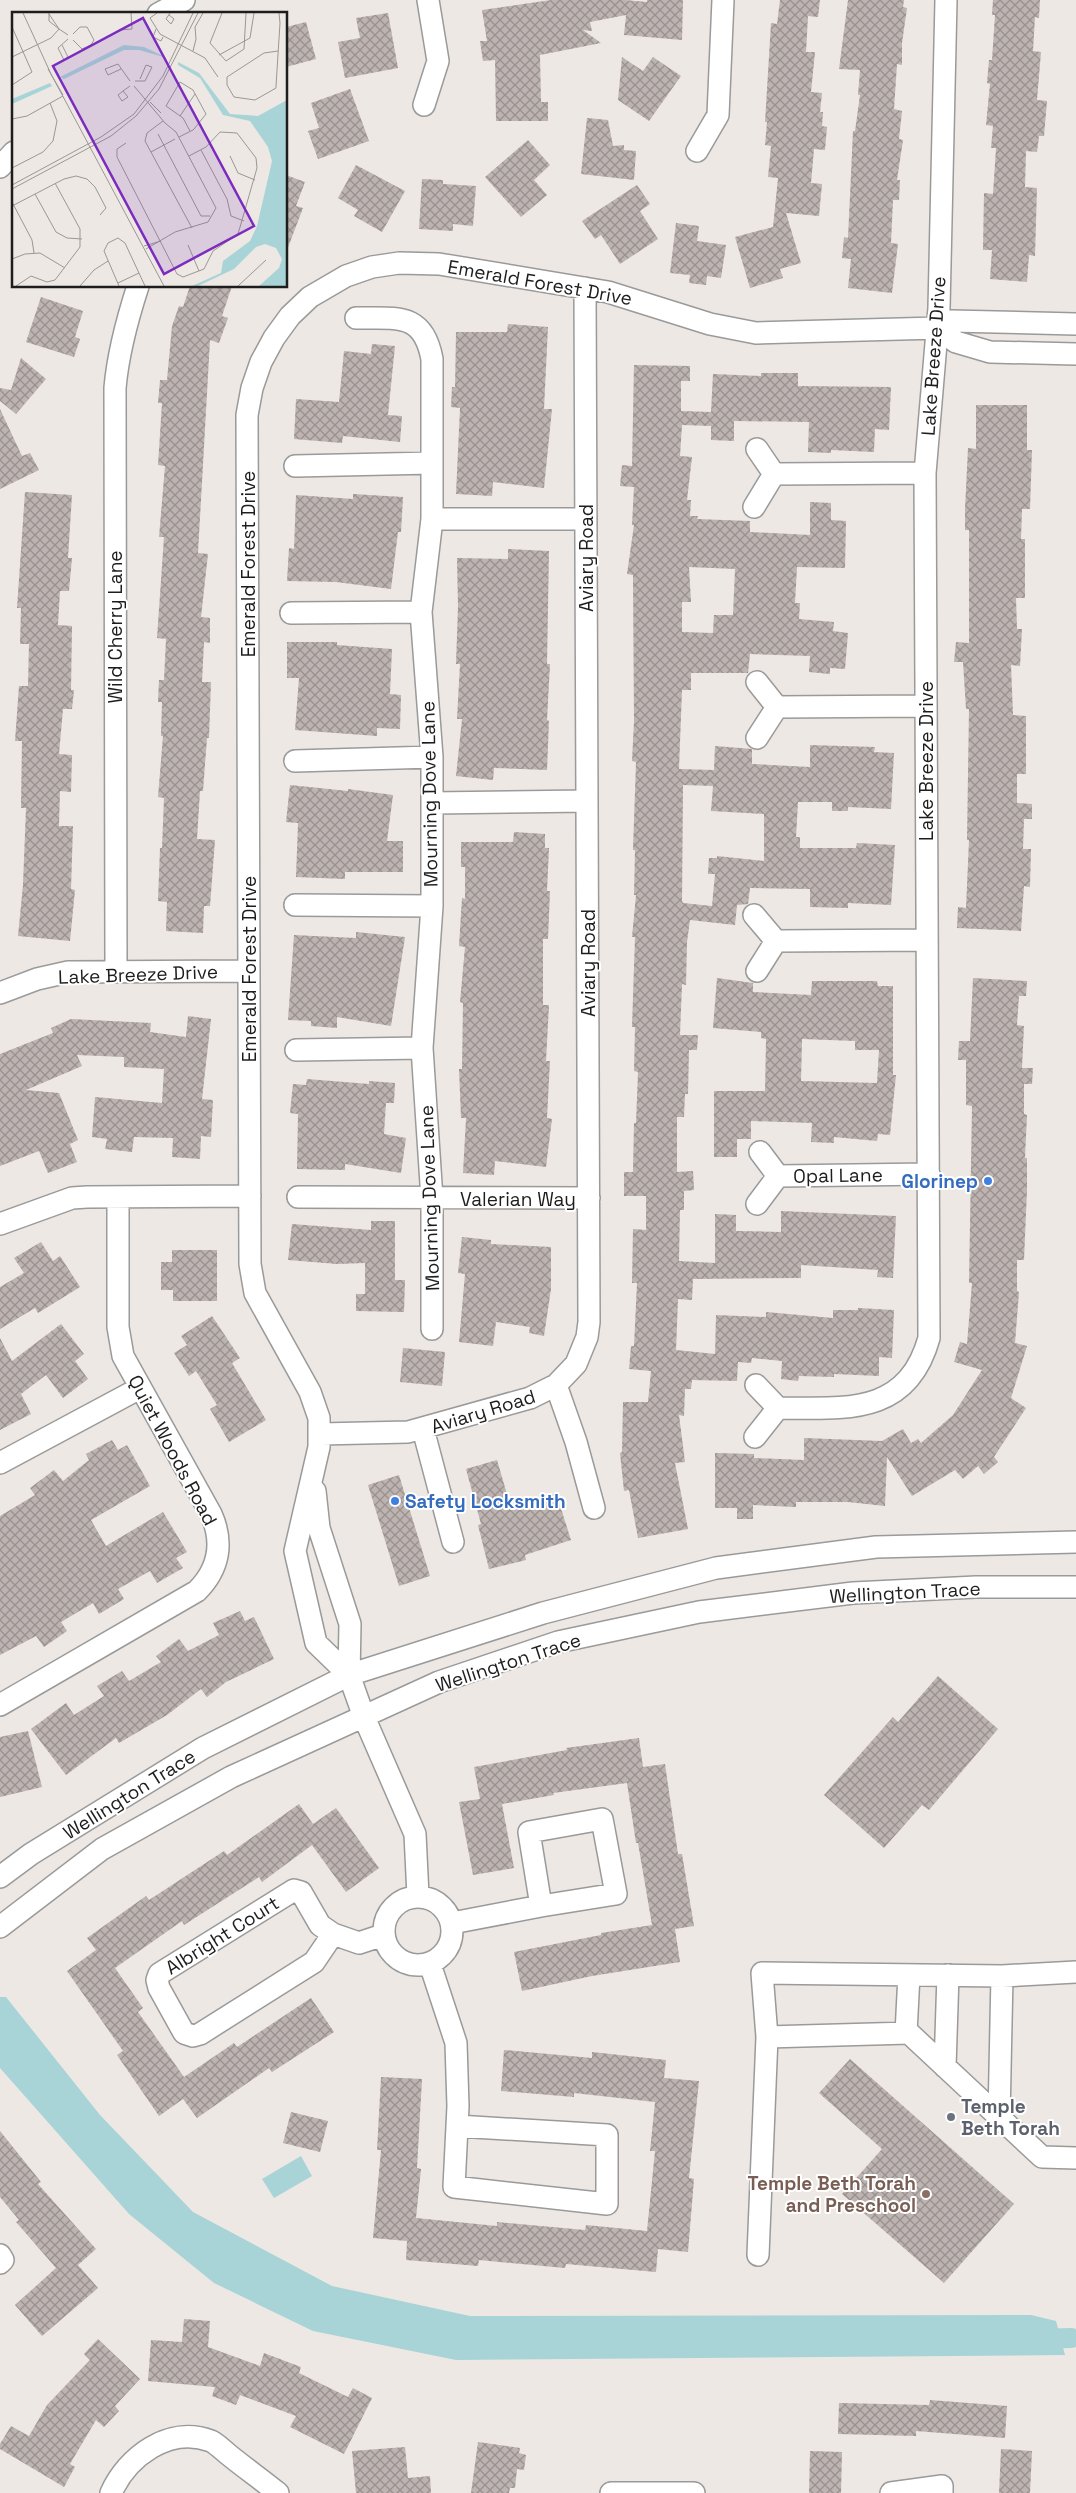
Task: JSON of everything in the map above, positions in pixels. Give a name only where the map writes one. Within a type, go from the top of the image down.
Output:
[{"type":"street","points":[[162,12],[184,0]]},
{"type":"street","points":[[424,105],[438,61],[428,0]]},
{"type":"street","points":[[697,151],[718,116],[723,0]]},
{"type":"street","name":"Lake Breeze Drive","points":[[778,1408],[846,1408],[875,1402],[900,1388],[918,1366],[925,1352],[930,1323],[926,940],[925,473],[937,328],[946,0]]},
{"type":"street","points":[[0,167],[12,154]]},
{"type":"street","name":"Emerald Forest Drive","points":[[349,1675],[316,1643],[295,1551],[313,1476],[320,1434],[315,1404],[255,1293],[250,1264],[248,415],[252,388],[261,362],[279,330],[290,316],[310,297],[346,276],[372,267],[399,263],[433,263],[585,288],[638,299],[725,328],[756,333],[937,328],[951,321],[1076,324]]},
{"type":"street","name":"Wild Cherry Lane","points":[[116,971],[115,388],[118,360],[125,328],[137,288]]},
{"type":"street","name":"Aviary Road","points":[[320,1434],[408,1432],[530,1398],[556,1385],[576,1364],[587,1337],[589,1198],[585,288]]},
{"type":"street","name":"Mourning Dove Lane","points":[[356,318],[402,319],[421,328],[429,345],[432,359],[432,520],[420,612],[432,757],[432,906],[422,1048],[432,1199],[432,1329]]},
{"type":"street","points":[[937,328],[956,342],[990,352],[1076,354]]},
{"type":"street","points":[[757,450],[774,474]]},
{"type":"street","points":[[295,466],[432,463]]},
{"type":"street","points":[[774,474],[925,473]]},
{"type":"street","points":[[754,507],[774,474]]},
{"type":"street","points":[[432,520],[586,519]]},
{"type":"street","points":[[292,612],[420,612]]},
{"type":"street","points":[[757,682],[777,707]]},
{"type":"street","points":[[777,707],[926,706]]},
{"type":"street","points":[[758,738],[777,707]]},
{"type":"street","points":[[295,760],[432,757]]},
{"type":"street","points":[[432,803],[587,802]]},
{"type":"street","points":[[295,905],[432,906]]},
{"type":"street","points":[[754,915],[776,941]]},
{"type":"street","points":[[776,941],[926,940]]},
{"type":"street","points":[[757,971],[776,941]]},
{"type":"street","name":"Lake Breeze Drive","points":[[0,993],[53,975],[68,972],[249,971]]},
{"type":"street","points":[[296,1050],[422,1048]]},
{"type":"street","points":[[757,1204],[778,1176],[760,1152]]},
{"type":"street","name":"Opal Lane","points":[[778,1176],[929,1174]]},
{"type":"street","points":[[0,1224],[72,1198],[250,1196]]},
{"type":"street","name":"Quiet Woods Road","points":[[0,1705],[197,1592],[214,1569],[219,1540],[216,1526],[129,1368],[120,1342],[118,1197]]},
{"type":"street","name":"Valerian Way","points":[[298,1197],[432,1199],[589,1198]]},
{"type":"street","points":[[556,1385],[576,1442],[594,1508]]},
{"type":"street","points":[[755,1437],[778,1408],[756,1386]]},
{"type":"street","points":[[0,1463],[140,1388]]},
{"type":"street","points":[[423,1429],[453,1542]]},
{"type":"street","name":"Emerald Forest Drive","points":[[313,1476],[319,1528],[350,1624],[349,1675],[364,1717],[415,1834],[418,1896]]},
{"type":"street","name":"Wellington Trace","points":[[0,1877],[31,1854],[203,1748],[349,1675],[543,1613],[716,1568],[876,1547],[1076,1542]]},
{"type":"street","name":"Wellington Trace","points":[[0,1927],[102,1848],[232,1777],[439,1682],[558,1642],[699,1612],[853,1593],[976,1587],[1076,1587]]},
{"type":"street","points":[[452,1923],[616,1894],[602,1818],[529,1832],[541,1906]]},
{"type":"street","name":"Albright Court","points":[[333,1934],[314,1962],[200,2034],[193,2036],[184,2033],[159,1988],[158,1980],[160,1974],[294,1890],[301,1892],[320,1925],[333,1934],[359,1943],[383,1935]]},
{"type":"street","points":[[418,1896],[429,1898],[440,1904],[452,1923],[451,1943],[446,1952],[430,1964],[420,1966],[400,1960],[392,1954],[383,1935],[384,1923],[388,1913],[396,1904],[407,1898],[418,1896]]},
{"type":"street","points":[[430,1964],[456,2043],[458,2126],[454,2187],[607,2204],[607,2135],[458,2126]]},
{"type":"street","points":[[758,2254],[767,2037],[762,1973],[1002,1976],[1076,1972]]},
{"type":"street","points":[[906,2033],[909,1975]]},
{"type":"street","points":[[945,2067],[948,1975]]},
{"type":"street","points":[[1000,2117],[1002,1976]]},
{"type":"street","points":[[767,2037],[910,2033],[1042,2157],[1076,2158]]},
{"type":"street","points":[[0,2255],[4,2260],[0,2263]]},
{"type":"street","points":[[111,2493],[123,2471],[143,2451],[169,2440],[183,2438],[212,2441],[278,2493]]},
{"type":"street","points":[[890,2493],[942,2486],[942,2493]]},
{"type":"street","points":[[612,2493],[694,2493]]},
{"type":"water","points":[[0,1997],[6,1997],[100,2115],[193,2212],[332,2286],[470,2316],[1031,2315],[1056,2321],[1065,2355],[456,2360],[313,2331],[214,2283],[129,2214],[0,2068]]},
{"type":"water","points":[[301,2156],[312,2176],[274,2198],[262,2179]]},
{"type":"building","points":[[551,0],[625,0],[647,2],[647,0],[683,0],[682,40],[624,35],[626,15],[590,22],[592,31],[583,30],[601,43],[540,55],[541,102],[548,102],[548,121],[496,121],[495,60],[483,61],[480,41],[487,41],[482,10]]},
{"type":"building","points":[[780,0],[820,0],[818,17],[808,16],[806,52],[815,52],[811,92],[822,93],[820,112],[823,112],[822,126],[827,127],[825,150],[814,149],[811,183],[822,184],[819,216],[786,213],[801,263],[780,269],[783,278],[750,288],[735,237],[773,227],[778,178],[768,177],[771,146],[765,145],[767,122],[765,122],[771,23],[777,24]]},
{"type":"building","points":[[848,0],[904,0],[903,7],[907,8],[902,43],[902,65],[897,64],[894,109],[902,111],[899,139],[903,140],[897,180],[900,180],[899,200],[893,200],[891,243],[898,244],[892,293],[848,288],[851,259],[842,258],[844,237],[848,238],[853,131],[855,131],[860,95],[858,95],[860,70],[839,69]]},
{"type":"building","points":[[993,0],[1040,0],[1039,18],[1035,17],[1033,51],[1041,52],[1037,100],[1047,101],[1044,136],[1039,136],[1037,152],[1026,151],[1025,187],[1037,188],[1035,256],[1029,255],[1027,282],[990,279],[992,250],[983,250],[984,193],[993,194],[996,148],[991,148],[993,126],[986,125],[990,84],[987,83],[989,60],[992,60],[995,15],[992,15]]},
{"type":"building","points":[[388,13],[398,68],[345,78],[338,42],[360,38],[356,18]]},
{"type":"building","points":[[306,22],[316,59],[288,66],[288,26]]},
{"type":"building","points":[[622,57],[643,71],[653,57],[681,76],[649,121],[618,100]]},
{"type":"building","points":[[350,89],[369,141],[318,159],[308,131],[319,128],[311,103]]},
{"type":"building","points":[[587,118],[608,120],[613,146],[624,145],[624,150],[636,151],[634,180],[581,174]]},
{"type":"building","points":[[528,140],[550,165],[534,180],[547,195],[521,217],[485,177]]},
{"type":"building","points":[[356,165],[405,191],[382,232],[354,216],[358,210],[338,198]]},
{"type":"building","points":[[288,176],[305,182],[296,206],[303,208],[288,247]]},
{"type":"building","points":[[422,179],[443,180],[443,184],[476,186],[473,226],[453,224],[453,231],[419,229]]},
{"type":"building","points":[[637,185],[650,204],[640,211],[658,239],[620,264],[601,235],[595,239],[582,221]]},
{"type":"building","points":[[676,223],[699,226],[697,241],[726,245],[721,278],[707,276],[706,285],[689,283],[690,275],[670,273]]},
{"type":"building","points":[[189,288],[231,288],[222,316],[228,318],[219,343],[210,340],[198,553],[208,554],[201,617],[210,618],[210,643],[204,642],[202,682],[211,682],[209,738],[207,738],[203,791],[200,791],[197,839],[215,840],[210,906],[204,906],[203,933],[166,931],[167,902],[158,901],[164,798],[158,797],[163,736],[161,736],[162,702],[158,702],[159,680],[164,680],[166,639],[157,638],[164,537],[159,537],[165,466],[158,465],[162,403],[158,403],[160,380],[167,380],[172,326],[179,306],[183,307]]},
{"type":"building","points":[[41,297],[83,311],[75,337],[80,339],[74,357],[26,342]]},
{"type":"building","points":[[508,324],[548,327],[544,409],[552,409],[544,488],[493,482],[492,496],[456,494],[460,408],[451,407],[452,387],[455,387],[456,332],[507,332]]},
{"type":"building","points":[[372,344],[395,346],[388,415],[402,416],[400,442],[343,436],[342,443],[294,439],[296,399],[339,402],[344,351],[371,354]]},
{"type":"building","points":[[21,358],[46,379],[16,414],[0,401],[0,388],[11,390]]},
{"type":"building","points":[[634,365],[690,366],[690,381],[681,381],[681,411],[711,412],[713,374],[761,376],[761,373],[798,373],[798,386],[891,387],[889,430],[875,429],[874,452],[831,450],[831,453],[808,452],[809,422],[734,421],[734,441],[711,440],[711,426],[682,425],[680,456],[692,457],[687,500],[691,500],[690,516],[698,516],[697,519],[750,521],[750,532],[810,535],[810,502],[831,503],[831,520],[846,521],[845,568],[797,567],[795,603],[800,603],[799,619],[834,622],[833,631],[848,633],[845,669],[830,668],[830,674],[809,672],[810,656],[750,654],[748,673],[691,673],[691,690],[682,690],[679,769],[714,770],[715,746],[752,749],[752,764],[810,767],[810,745],[875,747],[874,752],[894,753],[891,809],[848,807],[848,811],[832,811],[832,802],[798,802],[796,837],[800,837],[800,848],[856,848],[857,843],[895,845],[891,905],[848,903],[848,908],[810,907],[810,889],[750,888],[748,904],[737,905],[735,925],[690,920],[687,942],[686,985],[682,984],[680,1035],[698,1035],[697,1050],[689,1050],[688,1094],[685,1094],[684,1117],[677,1117],[677,1172],[693,1171],[694,1190],[684,1191],[684,1210],[680,1210],[679,1261],[715,1263],[715,1214],[736,1215],[736,1231],[781,1232],[781,1211],[896,1216],[893,1278],[877,1277],[878,1270],[801,1265],[801,1278],[693,1279],[692,1300],[678,1299],[676,1350],[715,1354],[716,1315],[766,1317],[766,1312],[833,1318],[833,1310],[858,1310],[858,1308],[894,1310],[892,1358],[879,1357],[879,1376],[834,1374],[834,1377],[799,1376],[798,1381],[781,1379],[782,1361],[752,1358],[751,1363],[738,1362],[737,1381],[692,1380],[691,1389],[685,1389],[684,1416],[679,1415],[685,1462],[675,1463],[688,1529],[638,1538],[629,1490],[624,1491],[620,1453],[622,1452],[623,1402],[648,1402],[651,1371],[629,1369],[631,1346],[634,1346],[637,1283],[632,1283],[633,1229],[646,1230],[646,1196],[624,1196],[624,1172],[633,1172],[638,1072],[634,1071],[635,1027],[632,1027],[635,937],[632,937],[636,895],[634,895],[635,850],[633,850],[636,762],[632,761],[634,722],[633,575],[627,574],[634,525],[632,525],[634,487],[620,486],[622,465],[632,466]],"holes":[[[689,567],[735,569],[733,615],[714,615],[713,633],[682,632],[682,602],[691,602]],[[683,785],[713,786],[711,811],[764,814],[764,861],[717,856],[717,858],[709,858],[708,874],[715,874],[712,906],[683,903],[682,901]]]},
{"type":"building","points":[[976,405],[1027,405],[1027,450],[1032,450],[1030,509],[1022,509],[1021,539],[1025,539],[1025,598],[1016,598],[1017,629],[1022,629],[1020,666],[1011,665],[1013,715],[1026,716],[1026,774],[1017,774],[1017,803],[1032,804],[1032,819],[1024,819],[1023,849],[1031,849],[1030,887],[1024,886],[1021,931],[957,928],[958,907],[966,908],[969,840],[967,840],[969,709],[966,709],[963,662],[954,662],[956,642],[969,643],[969,530],[965,530],[965,509],[968,448],[976,449]]},
{"type":"building","points":[[0,409],[22,456],[30,453],[39,470],[0,489]]},
{"type":"building","points":[[25,492],[72,495],[68,558],[72,558],[69,591],[60,591],[58,625],[72,626],[71,690],[74,690],[72,709],[63,709],[59,754],[72,755],[71,792],[60,791],[59,826],[73,826],[71,889],[75,890],[70,941],[18,936],[23,885],[26,808],[21,808],[22,741],[15,741],[19,686],[28,686],[29,644],[20,644],[21,608],[17,608]]},
{"type":"building","points":[[353,494],[403,497],[401,532],[398,532],[391,589],[336,582],[287,581],[289,548],[294,549],[296,495],[353,499]]},
{"type":"building","points":[[508,549],[549,551],[547,664],[550,664],[547,770],[494,768],[493,780],[456,776],[462,719],[457,719],[460,664],[456,664],[457,558],[508,559]]},
{"type":"building","points":[[287,642],[337,642],[337,645],[392,649],[390,694],[401,695],[400,729],[377,728],[377,736],[295,730],[299,678],[287,678]]},
{"type":"building","points":[[290,785],[348,791],[348,789],[393,795],[387,841],[403,841],[403,872],[345,872],[345,879],[296,877],[298,823],[286,822]]},
{"type":"building","points":[[514,832],[545,834],[545,848],[549,848],[547,891],[550,891],[548,939],[543,939],[543,1005],[549,1005],[546,1061],[550,1061],[547,1118],[552,1119],[546,1167],[495,1161],[494,1175],[463,1173],[466,1118],[461,1118],[459,1069],[462,1069],[463,1003],[460,1002],[465,947],[459,946],[462,898],[465,899],[465,867],[461,867],[461,842],[513,842]]},
{"type":"building","points":[[356,932],[405,937],[391,1026],[337,1017],[337,1028],[311,1026],[311,1021],[288,1020],[294,935],[356,938]]},
{"type":"building","points":[[717,978],[753,983],[753,992],[811,995],[812,981],[877,981],[878,986],[893,986],[893,1075],[896,1075],[890,1135],[878,1134],[877,1141],[834,1137],[834,1143],[811,1142],[812,1123],[751,1121],[751,1139],[737,1139],[737,1157],[714,1157],[714,1091],[765,1091],[766,1039],[761,1038],[761,1032],[713,1028]],"holes":[[[802,1039],[855,1041],[855,1050],[879,1050],[877,1083],[801,1081]]]},
{"type":"building","points":[[973,978],[1027,981],[1026,996],[1019,996],[1017,1025],[1024,1026],[1022,1068],[1033,1068],[1032,1084],[1024,1084],[1024,1114],[1027,1115],[1025,1158],[1027,1158],[1027,1190],[1024,1260],[1017,1260],[1017,1291],[1019,1292],[1015,1343],[1027,1346],[1011,1398],[1026,1408],[994,1457],[998,1462],[984,1474],[978,1466],[963,1479],[955,1470],[912,1496],[887,1457],[885,1506],[848,1502],[796,1502],[796,1507],[753,1505],[753,1519],[737,1519],[737,1508],[715,1508],[715,1453],[754,1454],[754,1458],[804,1460],[804,1438],[882,1441],[903,1429],[911,1443],[918,1439],[921,1443],[953,1415],[982,1370],[954,1362],[960,1342],[967,1344],[972,1283],[969,1283],[972,1106],[966,1105],[966,1060],[958,1060],[959,1041],[970,1041]]},
{"type":"building","points":[[188,1016],[211,1019],[202,1099],[213,1100],[211,1137],[201,1136],[200,1159],[172,1157],[173,1138],[134,1137],[132,1152],[105,1149],[107,1139],[92,1137],[95,1097],[162,1103],[164,1069],[124,1067],[124,1057],[77,1055],[82,1066],[26,1090],[59,1093],[78,1140],[70,1144],[77,1162],[48,1173],[39,1151],[0,1166],[0,1054],[53,1033],[51,1028],[71,1019],[151,1023],[150,1032],[186,1037]]},
{"type":"building","points":[[307,1079],[369,1084],[369,1081],[395,1083],[394,1103],[386,1103],[384,1134],[406,1138],[401,1173],[345,1164],[345,1170],[297,1169],[298,1114],[290,1113],[293,1084],[306,1085]]},
{"type":"building","points":[[371,1221],[395,1221],[395,1280],[405,1280],[404,1312],[356,1311],[356,1294],[365,1294],[365,1263],[337,1264],[288,1260],[292,1224],[371,1230]]},
{"type":"building","points":[[462,1237],[491,1240],[491,1244],[551,1247],[551,1289],[544,1336],[529,1333],[530,1327],[496,1322],[493,1346],[459,1342],[465,1274],[458,1273]]},
{"type":"building","points":[[41,1242],[53,1261],[60,1256],[80,1287],[38,1313],[35,1308],[0,1329],[0,1287],[24,1273],[14,1258]]},
{"type":"building","points":[[172,1250],[217,1250],[217,1301],[173,1301],[173,1290],[161,1290],[161,1262],[172,1262]]},
{"type":"building","points":[[212,1316],[240,1358],[232,1363],[266,1420],[229,1442],[210,1409],[217,1405],[196,1371],[189,1376],[174,1353],[187,1345],[181,1336]]},
{"type":"building","points":[[61,1324],[84,1354],[75,1361],[88,1379],[63,1398],[46,1375],[21,1394],[31,1414],[0,1430],[0,1338],[12,1361]]},
{"type":"building","points":[[403,1348],[445,1352],[442,1386],[400,1382]]},
{"type":"building","points":[[112,1440],[118,1450],[127,1445],[150,1486],[91,1520],[106,1546],[163,1512],[187,1552],[176,1558],[183,1568],[157,1583],[150,1571],[118,1589],[124,1599],[99,1614],[93,1603],[61,1622],[67,1631],[44,1647],[36,1636],[0,1655],[0,1516],[35,1495],[30,1488],[54,1470],[63,1481],[89,1460],[86,1454]]},
{"type":"building","points":[[497,1460],[511,1508],[556,1493],[571,1540],[525,1555],[526,1560],[489,1569],[478,1525],[481,1524],[466,1469]]},
{"type":"building","points":[[399,1475],[430,1576],[399,1586],[368,1485]]},
{"type":"building","points":[[240,1611],[245,1621],[254,1617],[274,1659],[226,1682],[207,1697],[201,1689],[167,1715],[119,1743],[116,1738],[66,1775],[31,1729],[66,1703],[74,1715],[104,1696],[97,1686],[122,1671],[129,1681],[161,1662],[156,1656],[179,1639],[188,1651],[219,1635],[213,1623]]},
{"type":"building","points":[[938,1676],[998,1729],[929,1810],[922,1805],[884,1848],[824,1795],[893,1717],[898,1722]]},
{"type":"building","points":[[28,1731],[42,1787],[0,1797],[0,1737]]},
{"type":"building","points":[[639,1738],[643,1767],[665,1764],[678,1854],[682,1854],[694,1926],[675,1929],[680,1962],[592,1976],[522,1991],[514,1952],[601,1935],[601,1933],[652,1925],[638,1843],[636,1843],[627,1783],[553,1793],[554,1795],[502,1804],[514,1868],[473,1875],[459,1802],[480,1799],[474,1767],[567,1750],[566,1748]]},
{"type":"building","points":[[299,1804],[313,1824],[336,1808],[379,1868],[346,1892],[312,1845],[262,1882],[259,1877],[184,1925],[182,1921],[115,1968],[143,2008],[138,2012],[184,2077],[234,2043],[237,2047],[311,1998],[334,2032],[272,2072],[269,2068],[197,2118],[183,2099],[159,2116],[117,2055],[123,2051],[67,1971],[96,1950],[87,1938],[146,1896],[149,1900],[224,1851],[227,1855]]},
{"type":"building","points":[[504,2050],[592,2058],[592,2052],[666,2060],[664,2078],[699,2081],[689,2178],[694,2179],[688,2252],[658,2249],[656,2272],[566,2264],[565,2268],[479,2260],[478,2266],[406,2260],[407,2241],[373,2238],[381,2150],[377,2150],[381,2077],[422,2079],[417,2168],[421,2169],[416,2218],[497,2226],[497,2222],[585,2230],[586,2225],[647,2231],[655,2151],[650,2151],[655,2102],[574,2093],[574,2097],[501,2091]]},
{"type":"building","points":[[850,2059],[1014,2204],[944,2283],[842,2194],[882,2149],[819,2093]]},
{"type":"building","points":[[291,2112],[328,2121],[320,2152],[283,2143]]},
{"type":"building","points":[[0,2131],[41,2182],[38,2184],[96,2249],[78,2265],[98,2288],[42,2336],[15,2305],[56,2268],[16,2222],[19,2220],[0,2197]]},
{"type":"building","points":[[184,2319],[210,2321],[208,2347],[260,2366],[264,2353],[301,2367],[299,2373],[348,2397],[353,2388],[372,2398],[344,2454],[290,2427],[296,2416],[240,2395],[236,2405],[212,2396],[215,2387],[148,2381],[151,2340],[182,2342]]},
{"type":"building","points":[[98,2339],[140,2379],[115,2406],[119,2411],[104,2427],[96,2420],[70,2464],[75,2467],[64,2487],[0,2449],[0,2444],[11,2426],[29,2436],[47,2405],[90,2360],[84,2354]]},
{"type":"building","points":[[930,2400],[1007,2406],[1005,2438],[916,2431],[916,2436],[838,2434],[839,2403],[929,2405]]},
{"type":"building","points":[[478,2442],[520,2448],[519,2453],[526,2455],[524,2470],[517,2469],[515,2488],[510,2488],[509,2493],[471,2493]]},
{"type":"building","points":[[405,2447],[408,2478],[430,2476],[431,2493],[356,2493],[352,2451]]},
{"type":"building","points":[[1001,2449],[1032,2451],[1030,2493],[999,2493]]},
{"type":"building","points":[[810,2451],[842,2452],[841,2493],[809,2493]]},
{"type":"waterway","points":[[1036,2339],[1071,2338]]},
{"type":"place","name":"Glorinep","points":[[988,1181]]},
{"type":"place","name":"Safety Locksmith","points":[[395,1501]]},
{"type":"place","name":"Temple Beth Torah","points":[[951,2117]]},
{"type":"place","name":"Temple Beth Torah and Preschool","points":[[926,2194]]}]
